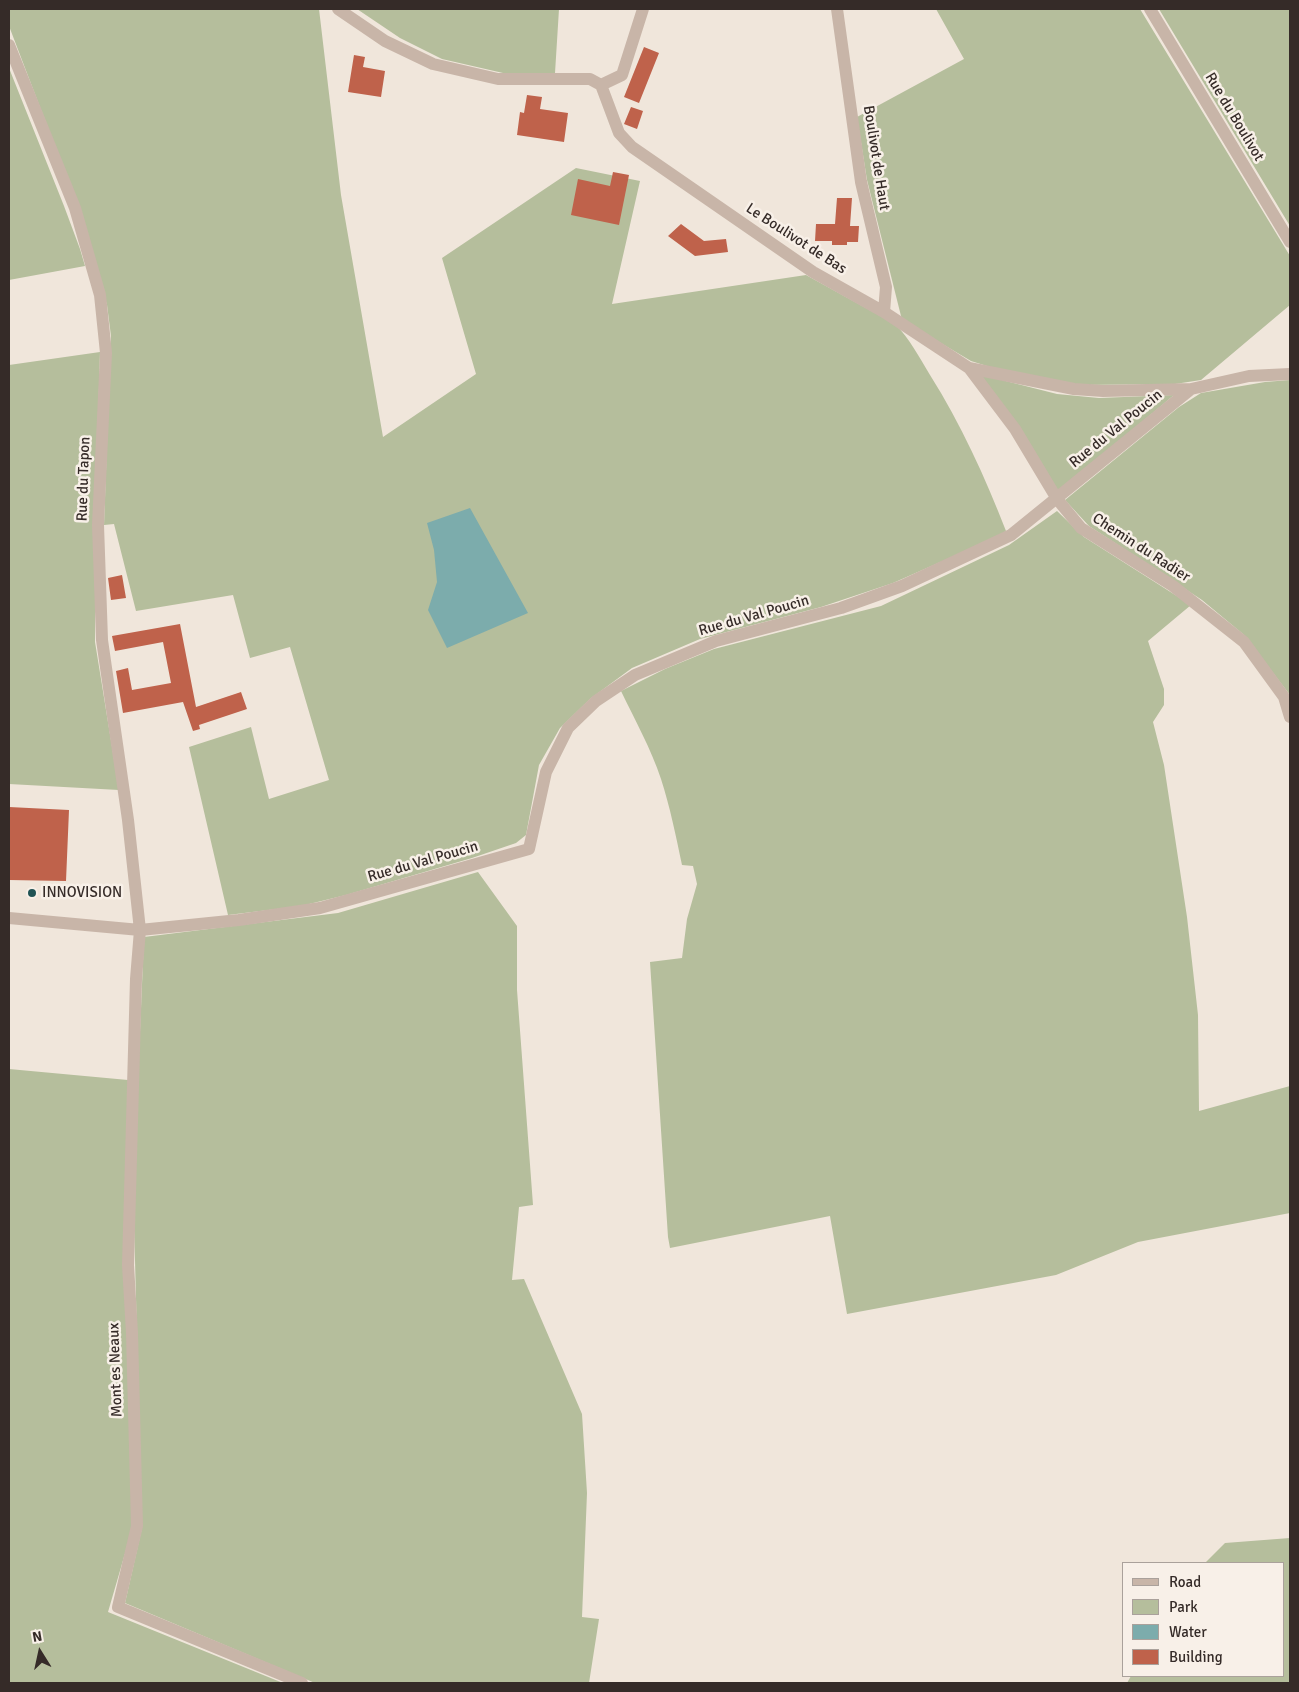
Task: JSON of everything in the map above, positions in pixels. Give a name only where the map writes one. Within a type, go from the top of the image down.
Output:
[{"type":"street","points":[[338,9],[385,41],[433,64],[498,79],[590,79],[601,85],[622,75],[643,9]]},
{"type":"street","name":"Boulivot de Haut","points":[[837,9],[861,182],[886,287],[884,312]]},
{"type":"street","name":"Rue du Boulivot","points":[[1150,9],[1290,242]]},
{"type":"street","name":"Rue du Tapon","points":[[9,44],[75,208],[100,295],[106,353],[98,525],[102,640],[128,820],[140,930]]},
{"type":"street","name":"Le Boulivot de Bas","points":[[601,85],[619,133],[632,147],[812,272],[884,312],[969,368],[1074,389],[1134,391],[1191,389],[1249,376],[1290,374]]},
{"type":"street","name":"Chemin du Radier","points":[[969,368],[1015,429],[1057,499],[1080,528],[1173,586],[1244,642],[1284,697],[1290,718]]},
{"type":"street","name":"Rue du Val Poucin","points":[[140,930],[239,920],[320,908],[529,849],[546,772],[568,728],[596,701],[635,675],[716,641],[841,608],[902,586],[1011,535],[1191,389]]},
{"type":"street","points":[[9,918],[140,930]]},
{"type":"street","name":"Mont es Neaux","points":[[140,930],[136,979],[128,1266],[138,1526],[118,1607],[302,1683]]},
{"type":"green space","points":[[9,9],[319,9],[341,195],[383,437],[476,374],[442,258],[576,168],[640,181],[612,304],[806,275],[895,324],[914,348],[952,412],[981,471],[1006,531],[997,537],[893,583],[821,607],[700,639],[632,668],[590,699],[560,728],[539,765],[526,835],[516,843],[346,895],[301,906],[228,915],[189,747],[251,727],[269,799],[329,780],[290,647],[250,658],[233,595],[136,611],[114,524],[104,525],[111,336],[107,305],[78,207],[9,26]]},
{"type":"green space","points":[[357,9],[559,9],[555,73],[503,73],[442,59],[400,38]]},
{"type":"green space","points":[[936,9],[1140,9],[1290,256],[1290,305],[1201,380],[1175,384],[1081,385],[1006,372],[971,361],[902,320],[867,180],[857,117],[964,59]]},
{"type":"green space","points":[[1159,9],[1290,9],[1290,226]]},
{"type":"green space","points":[[9,68],[64,206],[85,266],[9,280]]},
{"type":"green space","points":[[100,352],[95,526],[95,642],[119,790],[9,784],[9,365]]},
{"type":"green space","points":[[978,374],[1057,394],[1099,398],[1174,395],[1058,493]]},
{"type":"green space","points":[[1290,380],[1290,695],[1243,634],[1202,600],[1089,526],[1065,500],[1179,407],[1201,393],[1265,382]]},
{"type":"green space","points":[[1057,511],[1084,537],[1191,605],[1148,641],[1164,689],[1164,705],[1153,722],[1164,765],[1187,917],[1198,1015],[1199,1111],[1290,1086],[1290,1213],[1138,1242],[1056,1275],[847,1314],[830,1216],[670,1248],[650,962],[682,958],[687,919],[697,884],[693,866],[682,865],[661,779],[648,746],[621,691],[665,669],[714,649],[881,606],[1009,545]]},
{"type":"green space","points":[[478,872],[517,926],[517,990],[533,1205],[519,1207],[512,1280],[524,1279],[582,1414],[587,1493],[582,1617],[599,1619],[589,1683],[315,1683],[125,1603],[142,1528],[134,1222],[144,937],[338,913]]},
{"type":"green space","points":[[9,1069],[128,1080],[133,1526],[108,1612],[283,1683],[9,1683]]},
{"type":"green space","points":[[1290,1538],[1290,1683],[1127,1683],[1130,1677],[1284,1677],[1284,1562],[1206,1562],[1225,1543]]},
{"type":"water","points":[[470,508],[528,613],[447,648],[428,610],[437,582],[434,550],[427,523]]},
{"type":"building","points":[[644,47],[659,53],[639,103],[624,97]]},
{"type":"building","points":[[354,55],[365,57],[363,67],[385,71],[381,97],[348,92]]},
{"type":"building","points":[[527,95],[542,97],[540,109],[568,113],[564,142],[517,135],[520,112],[524,113]]},
{"type":"building","points":[[631,107],[643,111],[637,129],[624,124]]},
{"type":"building","points":[[613,172],[629,175],[619,225],[571,215],[578,179],[610,186]]},
{"type":"building","points":[[837,198],[852,198],[850,226],[859,226],[858,242],[847,242],[847,245],[832,245],[832,241],[815,241],[816,224],[835,224]]},
{"type":"building","points":[[681,224],[704,241],[726,239],[728,252],[695,256],[668,236]]},
{"type":"building","points":[[122,575],[126,598],[111,600],[108,578]]},
{"type":"building","points":[[180,624],[196,707],[241,692],[247,709],[199,725],[200,729],[193,731],[183,702],[123,713],[116,671],[128,668],[132,690],[171,683],[163,642],[115,651],[112,636]]},
{"type":"building","points":[[9,807],[69,810],[66,881],[9,880]]},
{"type":"place","name":"INNOVISION","points":[[32,893]]}]
